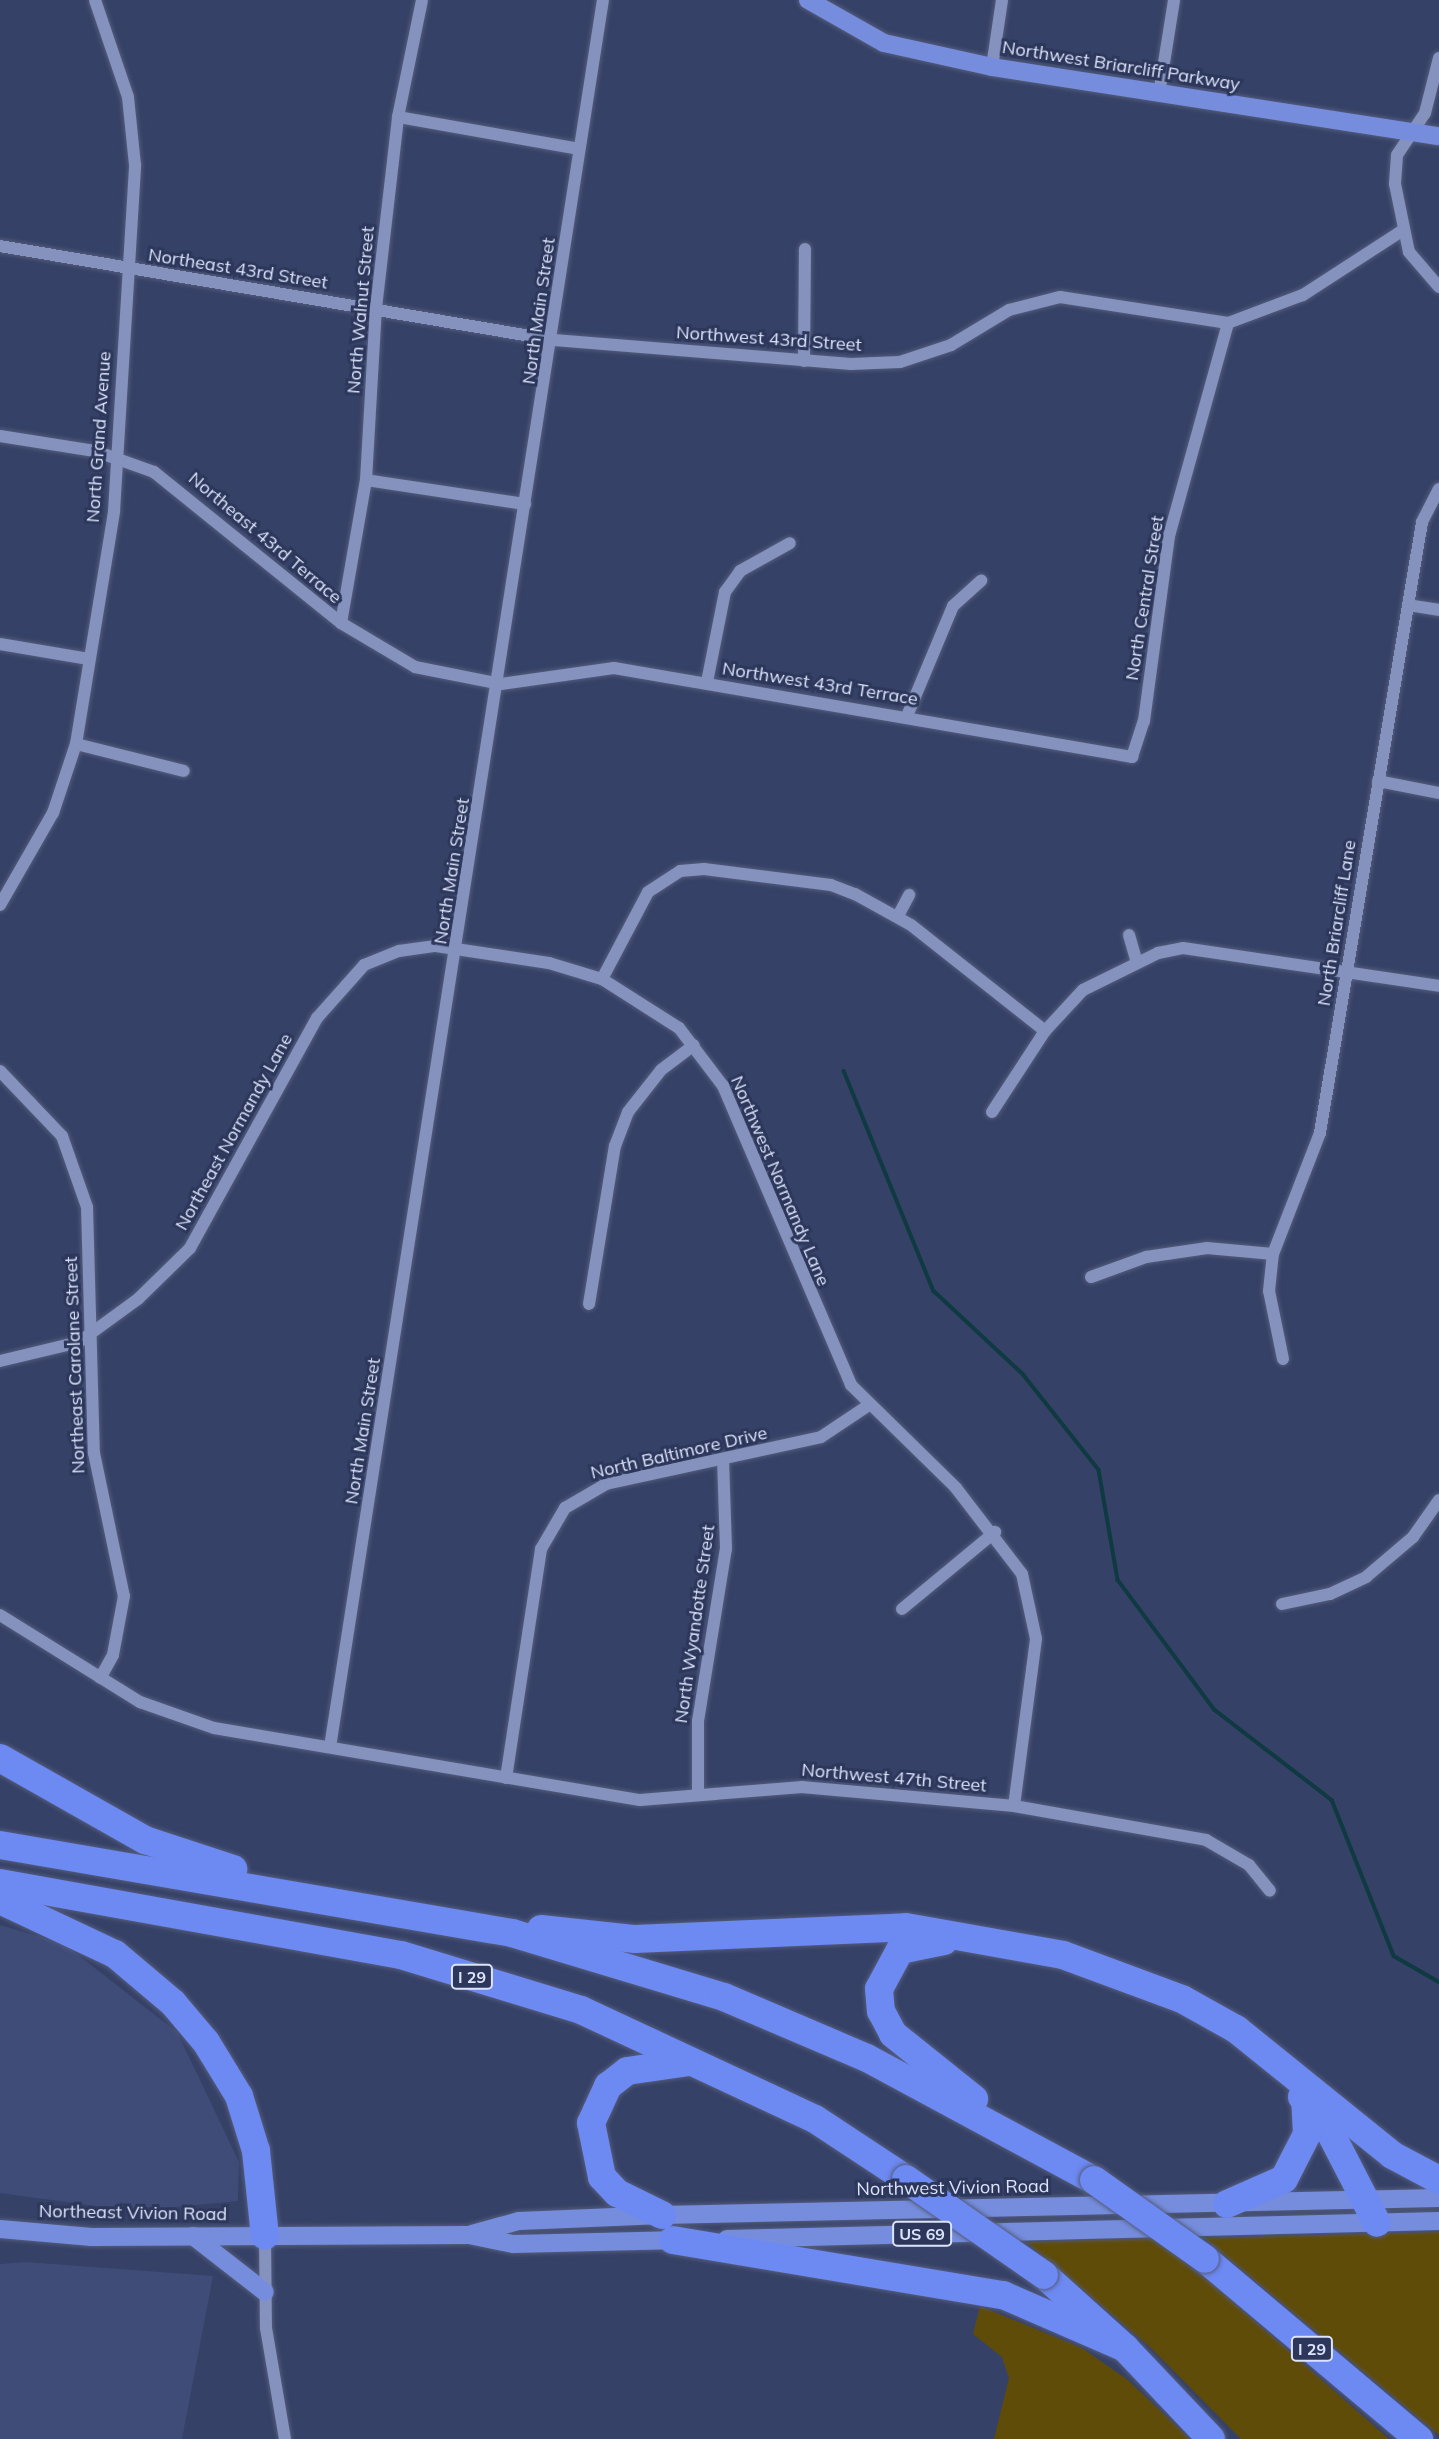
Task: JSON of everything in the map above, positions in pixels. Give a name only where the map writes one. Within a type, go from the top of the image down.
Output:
[{"type":"highway","points":[[0,1758],[145,1840],[287,1892]]},
{"type":"highway","name":"I 29","points":[[0,1845],[287,1892],[512,1933],[724,1997],[867,2058],[1023,2138],[1094,2180],[1205,2259],[1419,2439]]},
{"type":"highway","name":"I 29","points":[[0,1882],[401,1955],[581,2010],[697,2062],[815,2119],[1044,2276],[1125,2348],[1211,2439]]},
{"type":"highway","points":[[0,1900],[115,1954],[198,2032],[239,2096],[256,2151],[265,2236]]},
{"type":"highway","points":[[430,1918],[635,1939],[906,1927],[1062,1955],[1182,1999],[1236,2029],[1392,2155],[1439,2180]]},
{"type":"highway","points":[[1023,2138],[893,2034],[878,1989],[900,1950],[940,1941],[1098,1976],[1223,2034],[1305,2101],[1330,2132],[1369,2211]]},
{"type":"highway","points":[[697,2062],[627,2071],[608,2086],[591,2123],[602,2177],[617,2193],[668,2228],[1003,2295],[1125,2348]]},
{"type":"highway","points":[[1227,2204],[1284,2179],[1307,2134],[1305,2101]]},
{"type":"main road","name":"Northwest Briarcliff Parkway","points":[[808,0],[884,44],[992,67],[1439,136]]},
{"type":"main road","name":"Northwest Vivion Road","points":[[469,2235],[519,2221],[668,2228],[1369,2211],[1439,2198]]},
{"type":"main road","name":"Northwest Vivion Road","points":[[265,2236],[469,2235],[513,2244],[668,2228],[1227,2204],[1369,2211],[1439,2221]]},
{"type":"main road","name":"Northeast Vivion Road","points":[[0,2229],[265,2236]]},
{"type":"main road","points":[[193,2236],[265,2292]]},
{"type":"street","name":"North Grand Avenue","points":[[0,905],[53,813],[76,744],[119,457],[134,138],[119,61],[95,0]]},
{"type":"street","name":"North Walnut Street","points":[[341,623],[366,480],[376,308],[398,117],[422,0]]},
{"type":"street","name":"North Main Street","points":[[330,1747],[500,684],[525,504],[554,340],[579,149],[603,0]]},
{"type":"street","points":[[992,67],[1002,0]]},
{"type":"street","points":[[1159,94],[1174,0]]},
{"type":"street","points":[[1439,58],[1425,113],[1397,155],[1395,204],[1420,271],[1439,287]]},
{"type":"street","points":[[398,117],[579,149]]},
{"type":"street","name":"Northwest 43rd Street","points":[[554,340],[804,362],[900,362],[951,345],[1009,310],[1060,297],[1228,323],[1303,295],[1404,230]]},
{"type":"street","name":"Northeast 43rd Street","points":[[0,246],[127,270],[376,308],[554,340]]},
{"type":"street","points":[[804,362],[805,249]]},
{"type":"street","name":"North Central Street","points":[[1132,757],[1144,721],[1169,536],[1228,323]]},
{"type":"street","name":"Northeast 43rd Terrace","points":[[0,436],[119,457],[172,483],[341,623],[415,667],[500,684]]},
{"type":"street","points":[[366,480],[525,504]]},
{"type":"street","name":"North Briarcliff Lane","points":[[1283,1359],[1269,1291],[1273,1254],[1320,1133],[1422,522],[1439,489]]},
{"type":"street","points":[[707,682],[725,592],[740,571],[790,543]]},
{"type":"street","points":[[907,716],[953,606],[981,581]]},
{"type":"street","points":[[1408,605],[1439,610]]},
{"type":"street","points":[[0,644],[89,659]]},
{"type":"street","name":"Northwest 43rd Terrace","points":[[500,684],[595,667],[707,682],[1132,757]]},
{"type":"street","points":[[76,744],[184,771]]},
{"type":"street","points":[[1378,781],[1439,793]]},
{"type":"street","points":[[602,979],[635,906],[655,885],[690,869],[831,885],[898,916],[1045,1031]]},
{"type":"street","points":[[898,916],[909,895]]},
{"type":"street","points":[[1129,936],[1136,960]]},
{"type":"street","points":[[992,1112],[1045,1031],[1083,990],[1136,960],[1182,948],[1439,986]]},
{"type":"street","name":"Northwest Normandy Lane","points":[[457,949],[602,979],[661,1013],[694,1045],[723,1086],[822,1324],[866,1407],[995,1532],[1021,1574],[1036,1639],[1013,1806]]},
{"type":"street","name":"Northeast Normandy Lane","points":[[0,1361],[75,1343],[92,1334],[111,1321],[164,1274],[211,1218],[337,989],[364,965],[399,951],[457,949]]},
{"type":"street","points":[[589,1304],[615,1146],[628,1112],[661,1070],[694,1045]]},
{"type":"street","name":"Northeast Carolane Street","points":[[0,1071],[62,1136],[75,1166],[87,1207],[98,1484],[124,1596],[113,1655],[100,1678]]},
{"type":"street","points":[[1091,1277],[1146,1257],[1208,1248],[1273,1254]]},
{"type":"street","points":[[91,1309],[111,1321]]},
{"type":"street","points":[[75,1343],[93,1354]]},
{"type":"street","name":"North Baltimore Drive","points":[[506,1778],[541,1549],[558,1515],[597,1487],[821,1437],[866,1407]]},
{"type":"street","name":"North Wyandotte Street","points":[[698,1794],[698,1721],[726,1549],[723,1459]]},
{"type":"street","points":[[1282,1604],[1330,1594],[1366,1577],[1413,1537],[1439,1500]]},
{"type":"street","points":[[902,1609],[995,1532]]},
{"type":"street","name":"Northwest 47th Street","points":[[0,1615],[100,1678],[185,1721],[640,1800],[813,1787],[1013,1806],[1206,1840],[1249,1865],[1270,1891]]},
{"type":"street","points":[[265,2236],[265,2292],[285,2439]]},
{"type":"shaded area","points":[[0,1925],[64,1944],[177,2032],[239,2162],[238,2201],[133,2211],[0,2193]]},
{"type":"shaded area","points":[[1439,2232],[1439,2435],[1204,2238]]},
{"type":"shaded area","points":[[1153,2238],[1209,2281],[1389,2439],[1241,2439],[1149,2346],[1026,2242]]},
{"type":"shaded area","points":[[26,2262],[213,2276],[182,2439],[0,2439],[0,2264]]},
{"type":"shaded area","points":[[980,2306],[1082,2348],[1128,2380],[1190,2439],[994,2439],[1009,2378],[1002,2357],[973,2334]]},
{"type":"waterway","points":[[844,1071],[934,1291],[1023,1374],[1099,1470],[1118,1580],[1215,1710],[1332,1800],[1394,1956],[1439,1982]]}]
